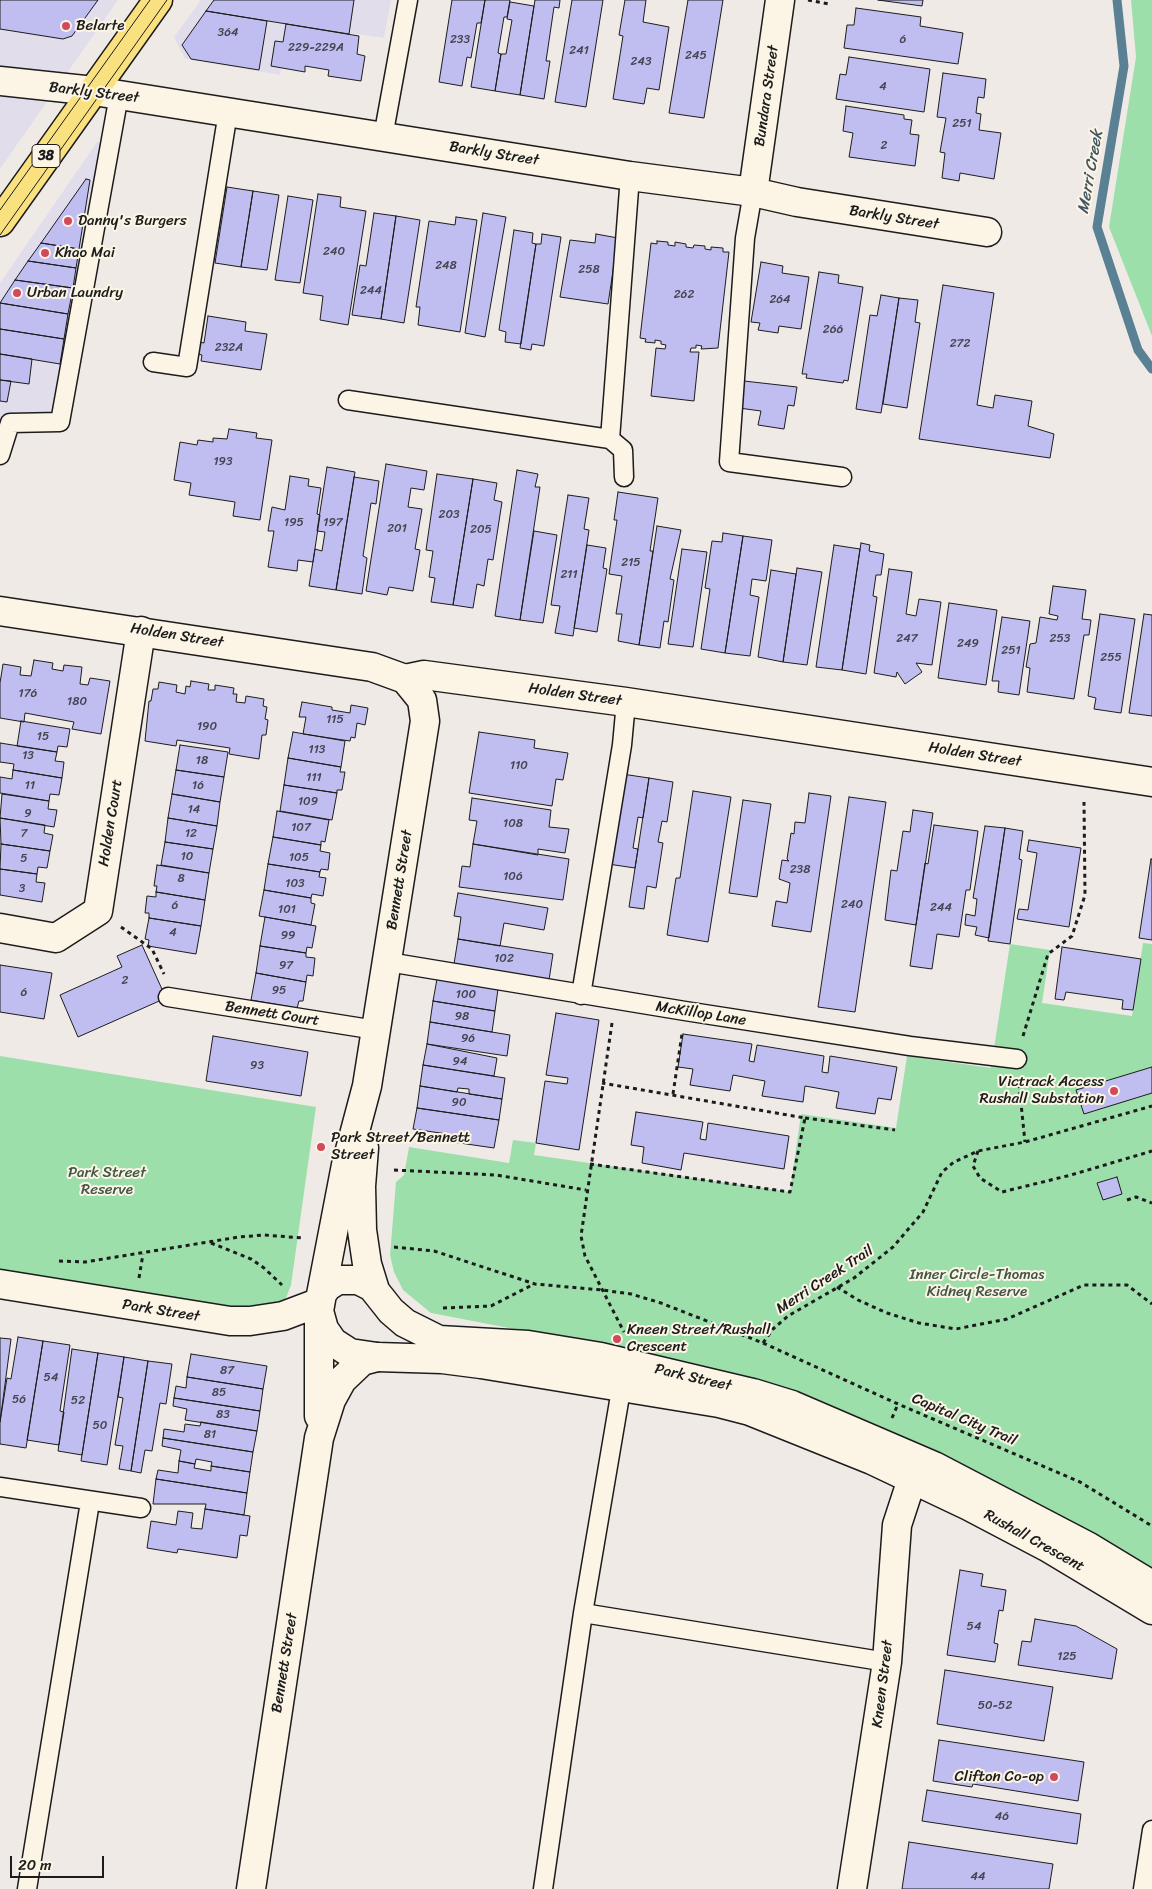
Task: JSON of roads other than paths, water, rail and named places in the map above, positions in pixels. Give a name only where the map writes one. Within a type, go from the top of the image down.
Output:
[{"type":"highway","name":"38","points":[[0,222],[106,93],[158,0]]},
{"type":"street","name":"Bundara Street","points":[[753,192],[780,0]]},
{"type":"street","name":"Barkly Street","points":[[0,81],[106,93],[630,176],[753,192],[797,202],[987,232]]},
{"type":"street","name":"Holden Street","points":[[0,610],[372,667],[405,679],[424,675],[626,702],[1152,782]]},
{"type":"street","name":"Holden Court","points":[[0,928],[56,938],[98,911],[141,631]]},
{"type":"street","name":"Bennett Street","points":[[251,1889],[319,1438],[320,1304],[346,1165],[367,1086],[425,721],[422,700],[405,679]]},
{"type":"street","name":"Bennett Street","points":[[367,1086],[361,1215],[367,1264],[375,1290]]},
{"type":"street","name":"Park Street","points":[[912,1479],[829,1442],[750,1411],[623,1375],[548,1348],[439,1340],[422,1334],[400,1320],[375,1290],[365,1282],[344,1279],[327,1288],[320,1304],[322,1325],[333,1342],[356,1355],[456,1360],[623,1375],[745,1390],[792,1405],[882,1441],[965,1482]]},
{"type":"street","name":"Park Street","points":[[0,1284],[230,1321],[250,1321],[283,1316],[320,1304]]},
{"type":"street","name":"Bennett Street","points":[[319,1438],[331,1400],[342,1380],[362,1361],[377,1357]]},
{"type":"street","points":[[912,1479],[965,1482]]},
{"type":"street","name":"Rushall Crescent","points":[[912,1479],[1017,1530],[1152,1610]]},
{"type":"street","name":"Kneen Street","points":[[852,1889],[887,1662],[897,1526],[912,1479]]},
{"type":"street","name":"Rushall Crescent","points":[[965,1482],[1089,1547],[1152,1585]]},
{"type":"lane","points":[[384,137],[408,0]]},
{"type":"lane","points":[[0,455],[10,423],[60,422],[106,93]]},
{"type":"lane","points":[[153,362],[187,367],[228,112]]},
{"type":"lane","points":[[610,439],[630,176]]},
{"type":"lane","points":[[753,192],[745,238],[729,462],[842,478]]},
{"type":"lane","points":[[348,400],[610,439],[623,450],[624,477]]},
{"type":"lane","points":[[582,995],[622,745],[626,702]]},
{"type":"lane","name":"McKillop Lane","points":[[388,962],[582,995],[910,1046],[1017,1059]]},
{"type":"lane","name":"Bennett Court","points":[[172,998],[376,1030]]},
{"type":"lane","points":[[543,1889],[583,1613],[623,1375]]},
{"type":"lane","points":[[0,1487],[90,1502],[141,1508]]},
{"type":"lane","points":[[27,1889],[90,1502]]},
{"type":"lane","points":[[583,1613],[887,1662]]},
{"type":"lane","points":[[1143,1889],[1152,1830]]},
{"type":"waterway","name":"Merri Creek","points":[[1117,0],[1124,66],[1097,227],[1138,350],[1152,369]]},
{"type":"tram line","points":[[0,210],[150,0]]},
{"type":"tram line","points":[[0,235],[167,0]]},
{"type":"place","name":"Belarte","points":[[66,26]]},
{"type":"place","name":"Danny's Burgers","points":[[68,221]]},
{"type":"place","name":"Khao Mai","points":[[45,253]]},
{"type":"place","name":"Urban Laundry","points":[[17,293]]},
{"type":"place","name":"Victrack Access Rushall Substation","points":[[1114,1091]]},
{"type":"place","name":"Park Street/Bennett Street","points":[[321,1147]]},
{"type":"place","name":"Kneen Street/Rushall Crescent","points":[[617,1339]]},
{"type":"place","name":"Clifton Co-op","points":[[1054,1777]]},
{"type":"park label","name":"Park Street Reserve","points":[[107,1182]]},
{"type":"park label","name":"Inner Circle-Thomas Kidney Reserve","points":[[977,1284]]}]
